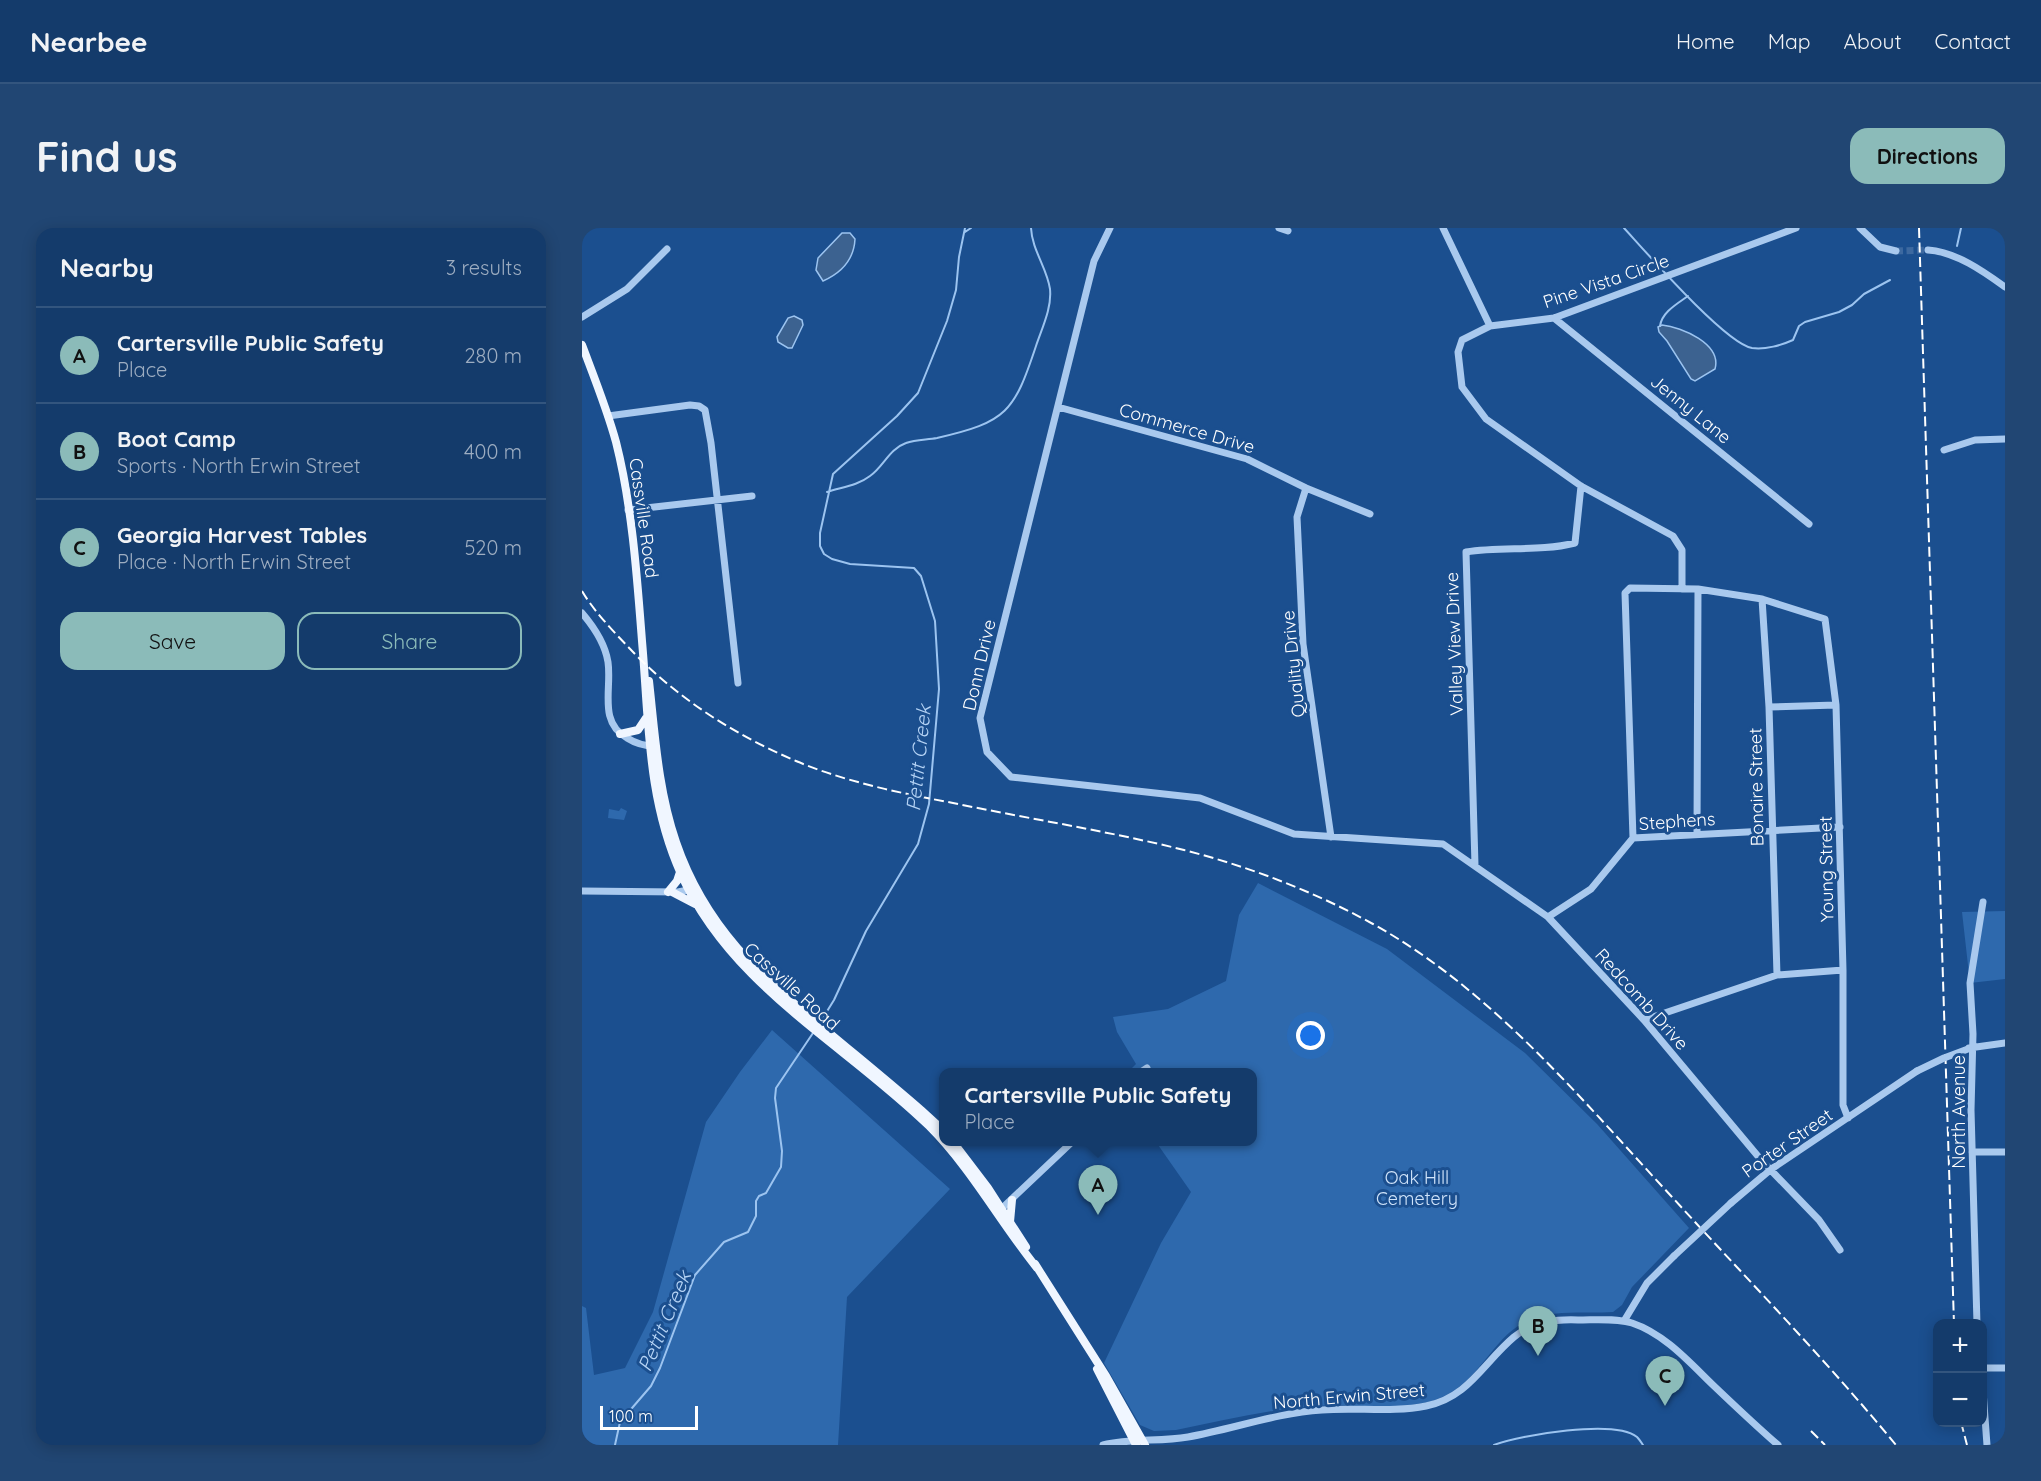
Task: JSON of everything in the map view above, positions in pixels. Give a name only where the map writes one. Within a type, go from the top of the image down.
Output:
[{"type":"main road","name":"Cassville Road","points":[[582,345],[603,401],[619,454],[628,510],[642,643],[646,718],[671,826],[696,904],[730,952],[775,993],[939,1126]]},
{"type":"main road","name":"Cassville Road","points":[[642,643],[647,658],[657,799],[680,872],[730,941],[775,993]]},
{"type":"main road","points":[[620,734],[639,730],[646,718]]},
{"type":"main road","points":[[680,872],[670,892],[696,904]]},
{"type":"main road","name":"Cassville Road","points":[[835,1042],[939,1137]]},
{"type":"main road","name":"Cassville Road","points":[[947,1146],[1010,1223],[1106,1376],[1140,1443]]},
{"type":"main road","name":"Cassville Road","points":[[956,1146],[1037,1268]]},
{"type":"main road","points":[[1010,1223],[1012,1200]]},
{"type":"street","name":"Donn Drive","points":[[1110,228],[1094,261],[980,718],[987,752],[1011,777],[1200,798],[1294,834],[1443,844],[1475,865]]},
{"type":"street","points":[[1279,228],[1288,231]]},
{"type":"street","points":[[1443,228],[1490,326]]},
{"type":"street","name":"Pine Vista Circle","points":[[1682,589],[1682,550],[1673,536],[1581,486],[1485,419],[1462,387],[1458,352],[1462,340],[1490,326],[1554,318],[1796,228]]},
{"type":"street","points":[[1860,228],[1880,247],[1896,251]]},
{"type":"street","points":[[582,317],[627,289],[667,249]]},
{"type":"street","points":[[1928,250],[1950,255],[1987,274],[2005,287]]},
{"type":"street","name":"Jenny Lane","points":[[1554,318],[1809,524]]},
{"type":"street","points":[[608,416],[690,405],[699,406],[705,410],[738,683]]},
{"type":"street","name":"Commerce Drive","points":[[1058,407],[1246,459],[1305,488],[1370,514]]},
{"type":"street","points":[[1944,450],[1975,440],[2005,439]]},
{"type":"street","name":"Valley View Drive","points":[[1475,865],[1466,552],[1486,549],[1556,548],[1575,543],[1581,486]]},
{"type":"street","name":"Quality Drive","points":[[1305,488],[1297,517],[1303,644],[1331,837]]},
{"type":"street","points":[[628,510],[752,496]]},
{"type":"street","points":[[1633,838],[1624,594],[1630,588],[1682,589],[1762,599]]},
{"type":"street","points":[[1697,833],[1698,590]]},
{"type":"street","name":"Young Street","points":[[1762,599],[1826,619],[1836,705],[1843,970],[1843,1105],[1848,1118]]},
{"type":"street","name":"Bonaire Street","points":[[1762,599],[1769,707],[1777,975]]},
{"type":"street","points":[[582,614],[596,632],[606,654],[609,675],[608,711],[612,724],[620,734],[634,742],[652,746]]},
{"type":"street","points":[[1769,707],[1836,705]]},
{"type":"street","name":"Stephens","points":[[1548,917],[1591,889],[1633,838],[1840,827]]},
{"type":"street","name":"Redcomb Drive","points":[[1475,865],[1548,917],[1644,1020],[1770,1170],[1819,1220],[1840,1250]]},
{"type":"street","points":[[582,891],[670,892],[692,889]]},
{"type":"street","name":"North Avenue","points":[[1977,1319],[1970,983],[1983,902]]},
{"type":"street","points":[[1644,1020],[1777,975],[1843,970]]},
{"type":"street","name":"Porter Street","points":[[1624,1322],[1647,1283],[1731,1203],[1770,1170],[1917,1071],[1970,1048],[2005,1042]]},
{"type":"street","points":[[999,1211],[1068,1146]]},
{"type":"street","points":[[1972,1152],[2005,1152]]},
{"type":"street","name":"North Erwin Street","points":[[1102,1445],[1187,1437],[1296,1412],[1336,1409],[1398,1410],[1425,1406],[1446,1399],[1464,1388],[1511,1340],[1533,1326],[1563,1320],[1624,1322],[1649,1330],[1669,1344],[1778,1445]]},
{"type":"street","points":[[1987,1368],[2005,1368]]},
{"type":"street","points":[[1986,1427],[1987,1445]]},
{"type":"green space","points":[[621,808],[627,811],[624,820],[608,818],[609,809],[619,811]]},
{"type":"green space","name":"Oak Hill Cemetery","points":[[1258,883],[1387,949],[1525,1053],[1597,1124],[1689,1228],[1632,1287],[1622,1305],[1613,1312],[1558,1313],[1527,1321],[1503,1338],[1464,1383],[1451,1393],[1435,1400],[1406,1406],[1331,1405],[1298,1408],[1176,1430],[1154,1431],[1140,1425],[1104,1363],[1161,1243],[1191,1192],[1159,1146],[1257,1146],[1257,1068],[1132,1068],[1136,1064],[1117,1032],[1113,1017],[1168,1009],[1226,981],[1239,915]]},
{"type":"green space","points":[[2005,911],[2005,979],[1970,983],[1962,912]]},
{"type":"green space","points":[[772,1030],[950,1189],[847,1297],[838,1445],[582,1445],[582,1306],[586,1308],[594,1375],[625,1368],[653,1312],[706,1122]]},
{"type":"shaded area","points":[[842,233],[850,233],[855,239],[852,253],[841,269],[823,281],[816,270],[818,258]]},
{"type":"shaded area","points":[[794,316],[802,320],[803,325],[792,348],[788,348],[778,342],[777,337],[788,318]]},
{"type":"shaded area","points":[[1662,325],[1680,329],[1699,338],[1712,352],[1716,360],[1715,369],[1695,381],[1691,379],[1659,332],[1658,327]]},
{"type":"waterway","name":"Pettit Creek","points":[[821,1021],[834,1000],[866,931],[918,844],[929,804],[939,689],[935,621],[921,576],[914,568],[850,564],[832,559],[824,554],[820,546],[820,533],[833,474],[897,416],[918,393],[947,321],[956,290],[965,228]]},
{"type":"waterway","points":[[965,232],[971,228]]},
{"type":"waterway","name":"Pettit Creek","points":[[827,492],[865,479],[900,446],[979,426],[1004,411],[1013,400],[1021,386],[1046,318],[1050,296],[1048,281],[1034,244],[1031,228]]},
{"type":"waterway","points":[[1624,228],[1705,314],[1724,331],[1752,348],[1773,347],[1793,340],[1799,326],[1805,322],[1839,312],[1852,305],[1864,294],[1890,280]]},
{"type":"waterway","points":[[1957,246],[1961,228]]},
{"type":"waterway","points":[[1660,326],[1667,312],[1688,296]]},
{"type":"waterway","name":"Pettit Creek","points":[[615,1445],[620,1422],[651,1386],[660,1368],[695,1275],[724,1242],[748,1232],[756,1216],[756,1201],[759,1196],[766,1193],[781,1167],[782,1151],[775,1098],[776,1088],[813,1033]]},
{"type":"waterway","points":[[1494,1445],[1545,1433],[1589,1429],[1626,1432],[1637,1437],[1643,1445]]},
{"type":"tunnel","points":[[1896,251],[1928,250]]},
{"type":"railway","points":[[1919,228],[1954,1319]]},
{"type":"railway","points":[[582,591],[613,631],[670,686],[730,728],[796,761],[834,775],[893,791],[1127,837],[1233,864],[1327,901],[1373,924],[1417,951],[1496,1014],[1569,1085],[1814,1350],[1896,1445]]},
{"type":"railway","points":[[1962,1427],[1967,1445]]},
{"type":"railway","points":[[1811,1431],[1825,1445]]},
{"type":"place","name":"Cartersville Public Safety","points":[[1098,1215]]},
{"type":"place","name":"Boot Camp","points":[[1538,1356]]},
{"type":"place","name":"Georgia Harvest Tables","points":[[1665,1406]]}]
